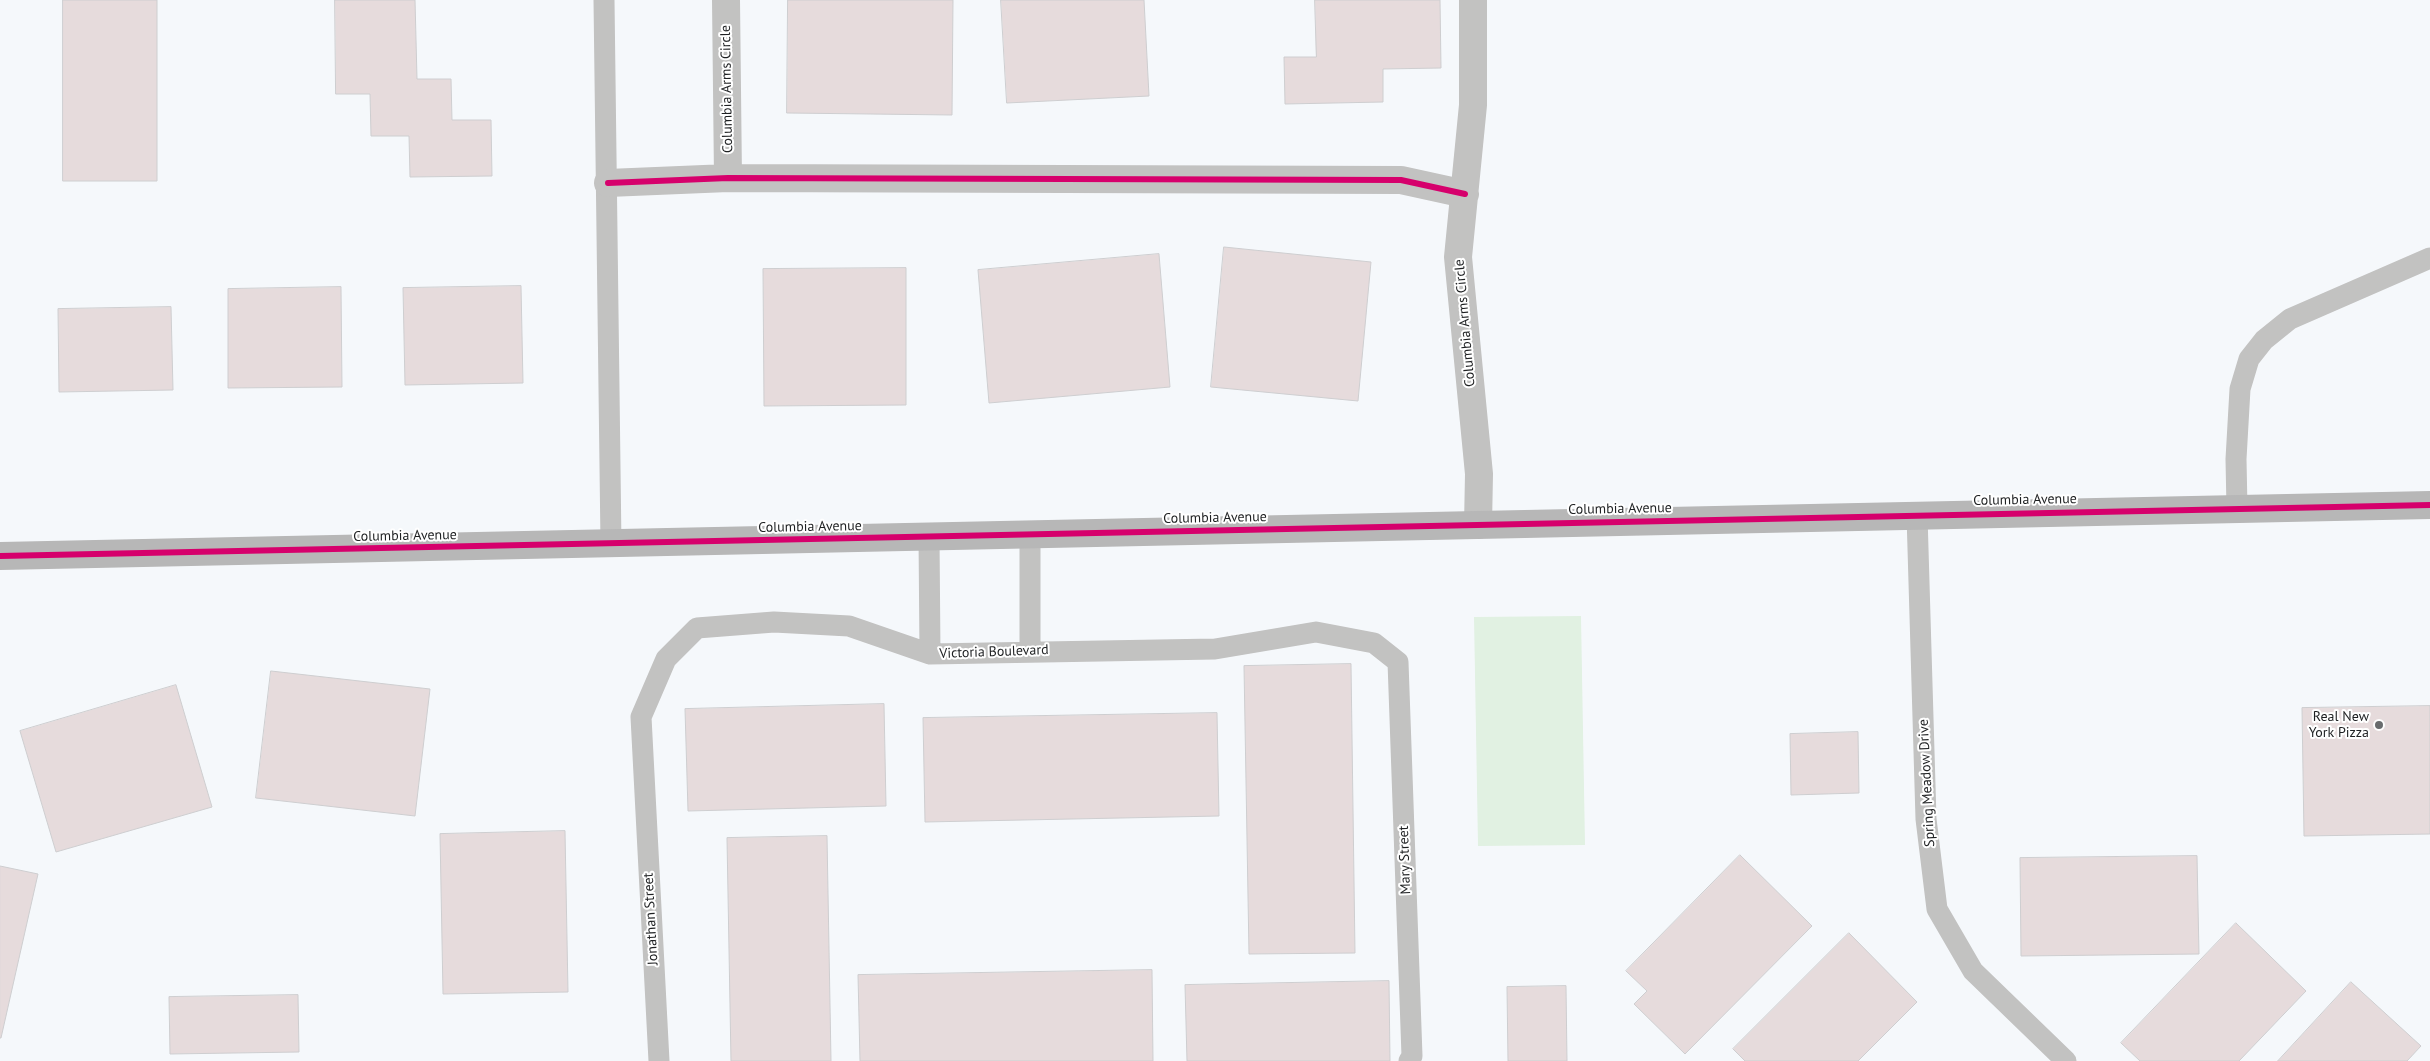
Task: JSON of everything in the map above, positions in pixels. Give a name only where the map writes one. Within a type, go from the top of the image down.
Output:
[{"type":"street","name":"Columbia Arms Circle","points":[[726,0],[728,178]]},
{"type":"street","name":"Columbia Arms Circle","points":[[1473,0],[1473,105],[1458,257],[1479,474],[1478,525]]},
{"type":"street","points":[[608,183],[728,178],[1401,180],[1465,194]]},
{"type":"street","name":"Columbia Avenue","points":[[0,556],[2430,505]]},
{"type":"lane","points":[[604,0],[608,183],[611,544]]},
{"type":"lane","points":[[2237,509],[2236,459],[2240,389],[2249,360],[2264,340],[2290,319],[2430,258]]},
{"type":"lane","name":"Spring Meadow Drive","points":[[1917,515],[1926,819],[1937,909],[1972,971],[2066,1061]]},
{"type":"lane","points":[[1030,535],[1030,650]]},
{"type":"lane","points":[[929,536],[930,654]]},
{"type":"lane","name":"Victoria Boulevard","points":[[644,777],[640,717],[666,659],[697,628],[774,622],[848,626],[930,654],[1030,650],[1215,649],[1316,632],[1374,643],[1396,660]]},
{"type":"lane","name":"Mary Street","points":[[1396,660],[1398,662],[1412,1056],[1409,1061]]},
{"type":"lane","name":"Jonathan Street","points":[[644,777],[659,1061]]},
{"type":"green space","points":[[1581,616],[1585,845],[1478,846],[1474,617]]},
{"type":"building","points":[[63,0],[157,0],[157,181],[63,181]]},
{"type":"building","points":[[335,0],[415,0],[417,79],[451,79],[452,120],[491,120],[492,176],[410,177],[409,136],[371,136],[370,94],[336,94]]},
{"type":"building","points":[[788,0],[953,0],[952,115],[787,113]]},
{"type":"building","points":[[1001,0],[1144,0],[1149,96],[1007,103]]},
{"type":"building","points":[[1315,0],[1440,0],[1441,68],[1383,69],[1383,102],[1285,104],[1284,57],[1316,57]]},
{"type":"building","points":[[1224,247],[1371,262],[1358,401],[1211,387]]},
{"type":"building","points":[[1159,254],[1170,387],[989,403],[978,270]]},
{"type":"building","points":[[906,268],[906,405],[764,406],[763,269]]},
{"type":"building","points":[[521,286],[523,383],[405,385],[403,288]]},
{"type":"building","points":[[341,287],[342,387],[228,388],[228,289]]},
{"type":"building","points":[[171,307],[173,390],[59,392],[58,309]]},
{"type":"building","points":[[1351,664],[1355,953],[1249,954],[1244,666]]},
{"type":"building","points":[[271,671],[430,689],[415,816],[256,798]]},
{"type":"building","points":[[176,685],[212,807],[56,852],[20,731]]},
{"type":"building","points":[[884,704],[886,806],[688,811],[685,709]]},
{"type":"building","points":[[2430,706],[2430,834],[2304,836],[2302,708]]},
{"type":"building","points":[[1217,713],[1219,816],[925,822],[923,718]]},
{"type":"building","points":[[1858,732],[1859,793],[1791,795],[1790,734]]},
{"type":"building","points":[[565,831],[568,992],[443,994],[440,834]]},
{"type":"building","points":[[827,836],[831,1061],[731,1061],[727,838]]},
{"type":"building","points":[[1740,855],[1812,926],[1685,1054],[1634,1004],[1647,991],[1626,971]]},
{"type":"building","points":[[2197,856],[2199,954],[2021,956],[2020,858]]},
{"type":"building","points":[[0,866],[38,874],[1,1038],[0,1038]]},
{"type":"building","points":[[2236,923],[2306,991],[2239,1061],[2140,1061],[2121,1043]]},
{"type":"building","points":[[1849,933],[1917,1002],[1858,1061],[1745,1061],[1733,1049]]},
{"type":"building","points":[[1152,970],[1153,1061],[860,1061],[858,975]]},
{"type":"building","points":[[1389,981],[1390,1061],[1187,1061],[1185,985]]},
{"type":"building","points":[[2351,982],[2421,1046],[2407,1061],[2278,1061]]},
{"type":"building","points":[[1566,986],[1567,1061],[1508,1061],[1507,987]]},
{"type":"building","points":[[298,995],[299,1052],[170,1054],[169,997]]},
{"type":"cycle path","points":[[608,183],[728,178],[1401,180],[1465,194]]},
{"type":"cycle path","points":[[0,556],[2430,505]]},
{"type":"place","name":"Real New York Pizza","points":[[2379,725]]}]
